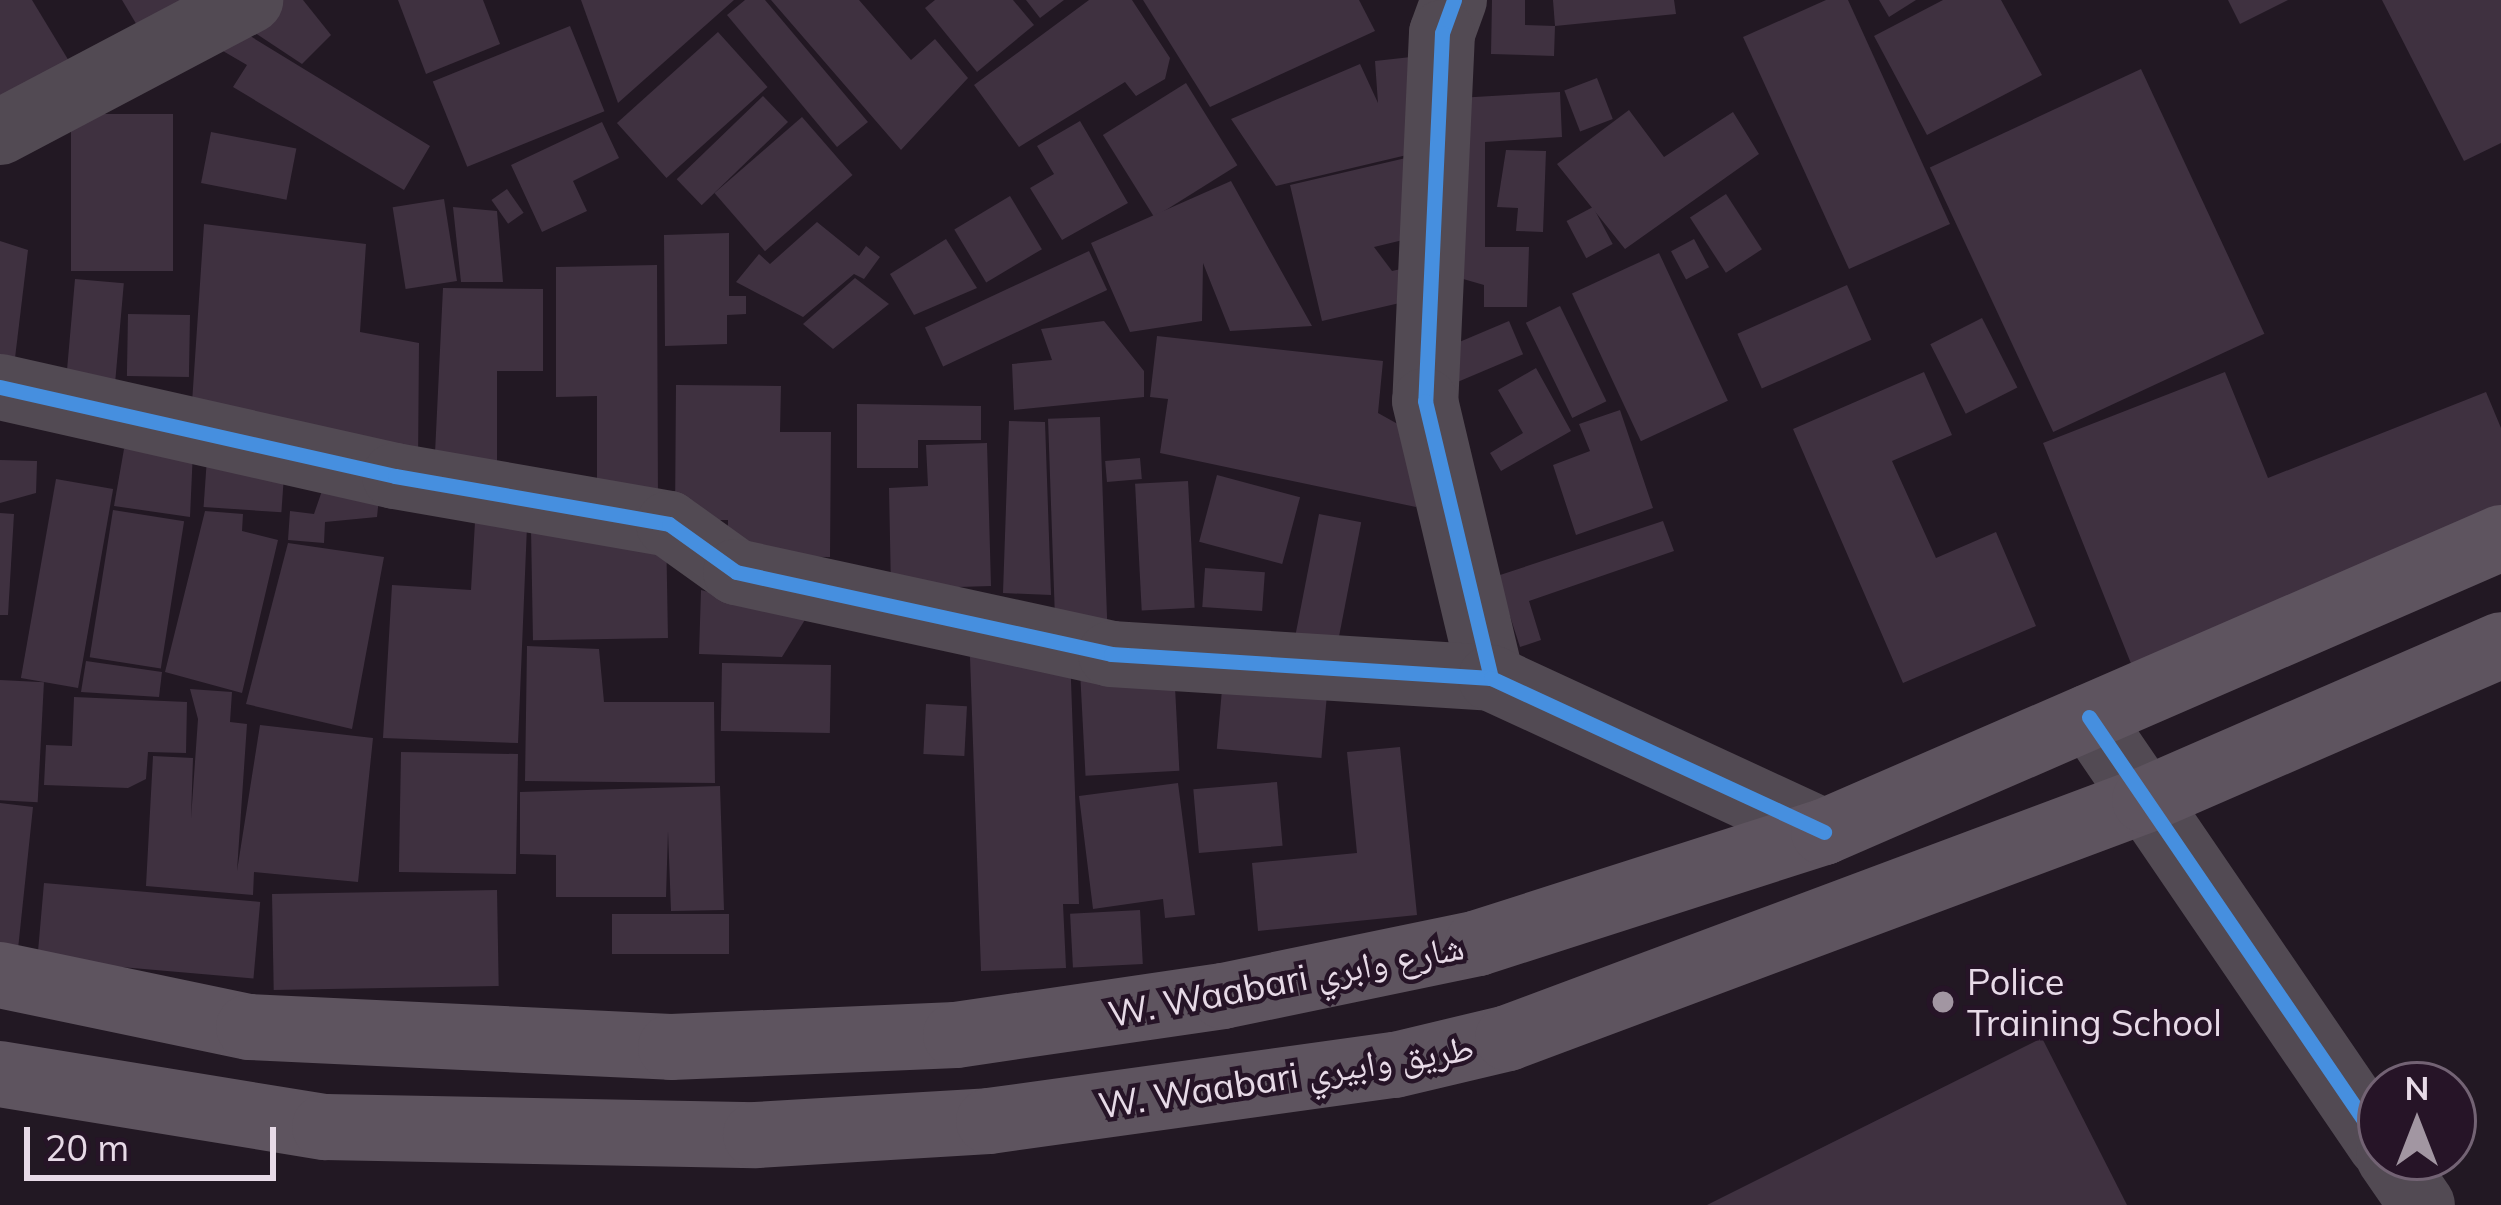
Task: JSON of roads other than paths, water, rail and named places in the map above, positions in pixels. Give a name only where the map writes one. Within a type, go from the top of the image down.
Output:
[{"type":"main road","name":"W. Waabari شارع وابري","points":[[0,975],[248,1027],[483,1043],[956,1035],[1437,953],[1824,832],[2501,538]]},
{"type":"main road","name":"W. Waabari طريق وابيري","points":[[0,1074],[326,1126],[756,1135],[1256,1088],[1508,1038],[2145,800],[2501,646]]},
{"type":"street","points":[[0,132],[250,0]]},
{"type":"street","points":[[1454,0],[1442,33],[1425,401],[1491,678]]},
{"type":"street","points":[[0,387],[669,524],[736,572],[1111,654],[1491,678],[1824,832]]},
{"type":"street","points":[[2089,717],[2357,1110]]},
{"type":"place","name":"Police Training School","points":[[1943,1002]]}]
